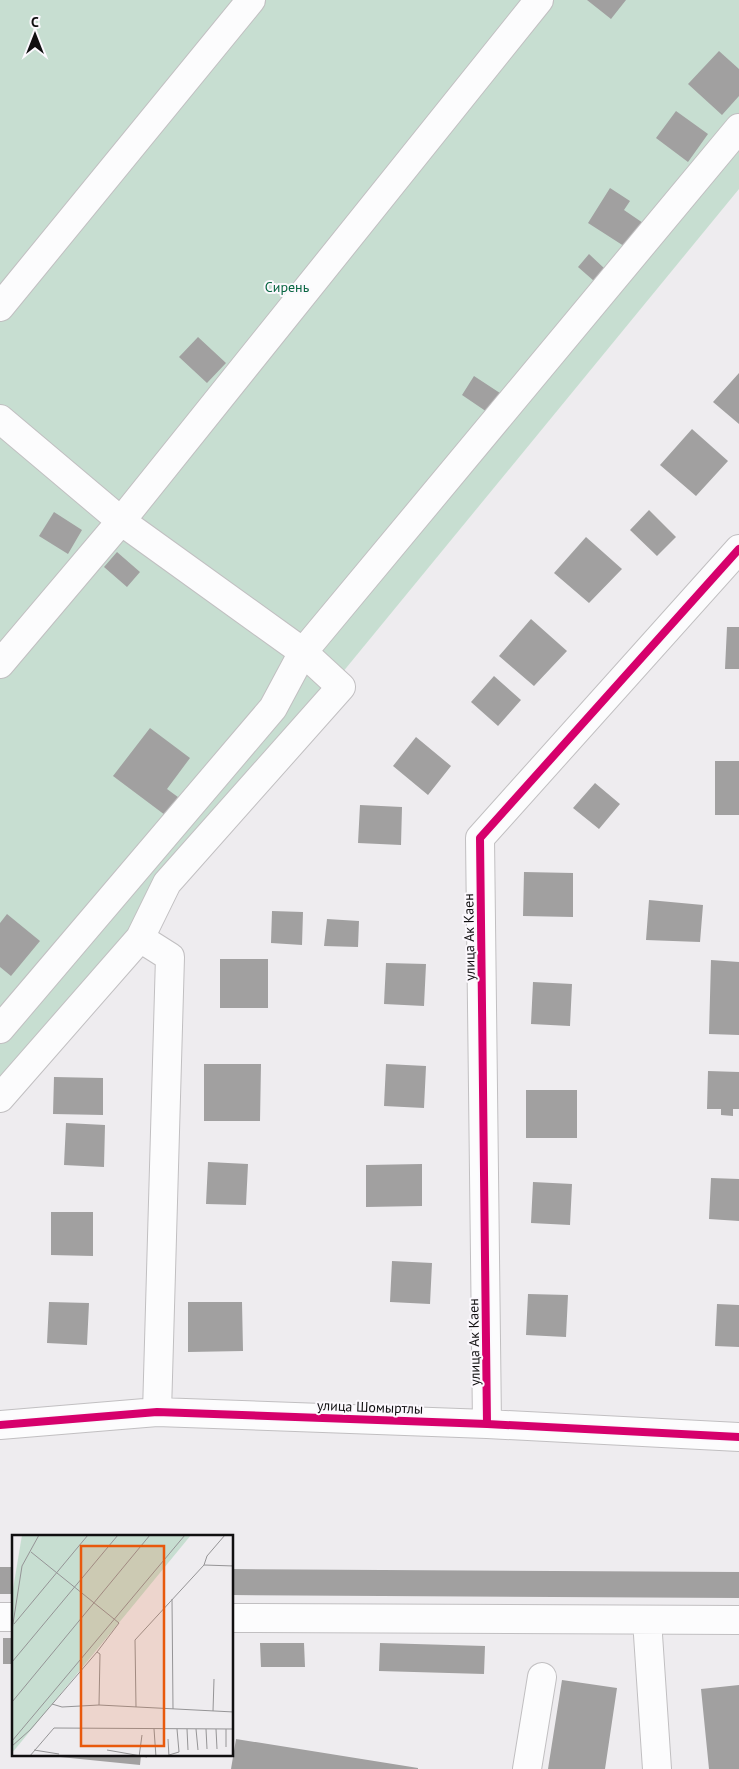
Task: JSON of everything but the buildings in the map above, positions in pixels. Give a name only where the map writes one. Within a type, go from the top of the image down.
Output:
[{"type":"street","points":[[0,307],[251,0]]},
{"type":"street","points":[[0,664],[121,521],[539,0]]},
{"type":"street","points":[[0,1029],[274,708],[303,652],[739,128]]},
{"type":"street","points":[[0,419],[121,521],[303,652],[341,687],[167,883],[140,938],[0,1098]]},
{"type":"street","name":"улица Ак Каен","points":[[487,1424],[480,838],[739,549]]},
{"type":"street","points":[[140,938],[170,957],[157,1412]]},
{"type":"street","name":"улица Шомыртлы","points":[[0,1425],[157,1412],[487,1424],[739,1437]]},
{"type":"street","points":[[234,1618],[739,1620]]},
{"type":"street","points":[[647,1620],[657,1769]]},
{"type":"street","points":[[527,1769],[542,1677]]},
{"type":"green space","name":"Сирень","points":[[0,0],[739,0],[739,189],[0,1090]]},
{"type":"cycle path","points":[[487,1424],[480,838],[739,549]]},
{"type":"cycle path","points":[[0,1425],[157,1412],[487,1424],[739,1437]]}]
